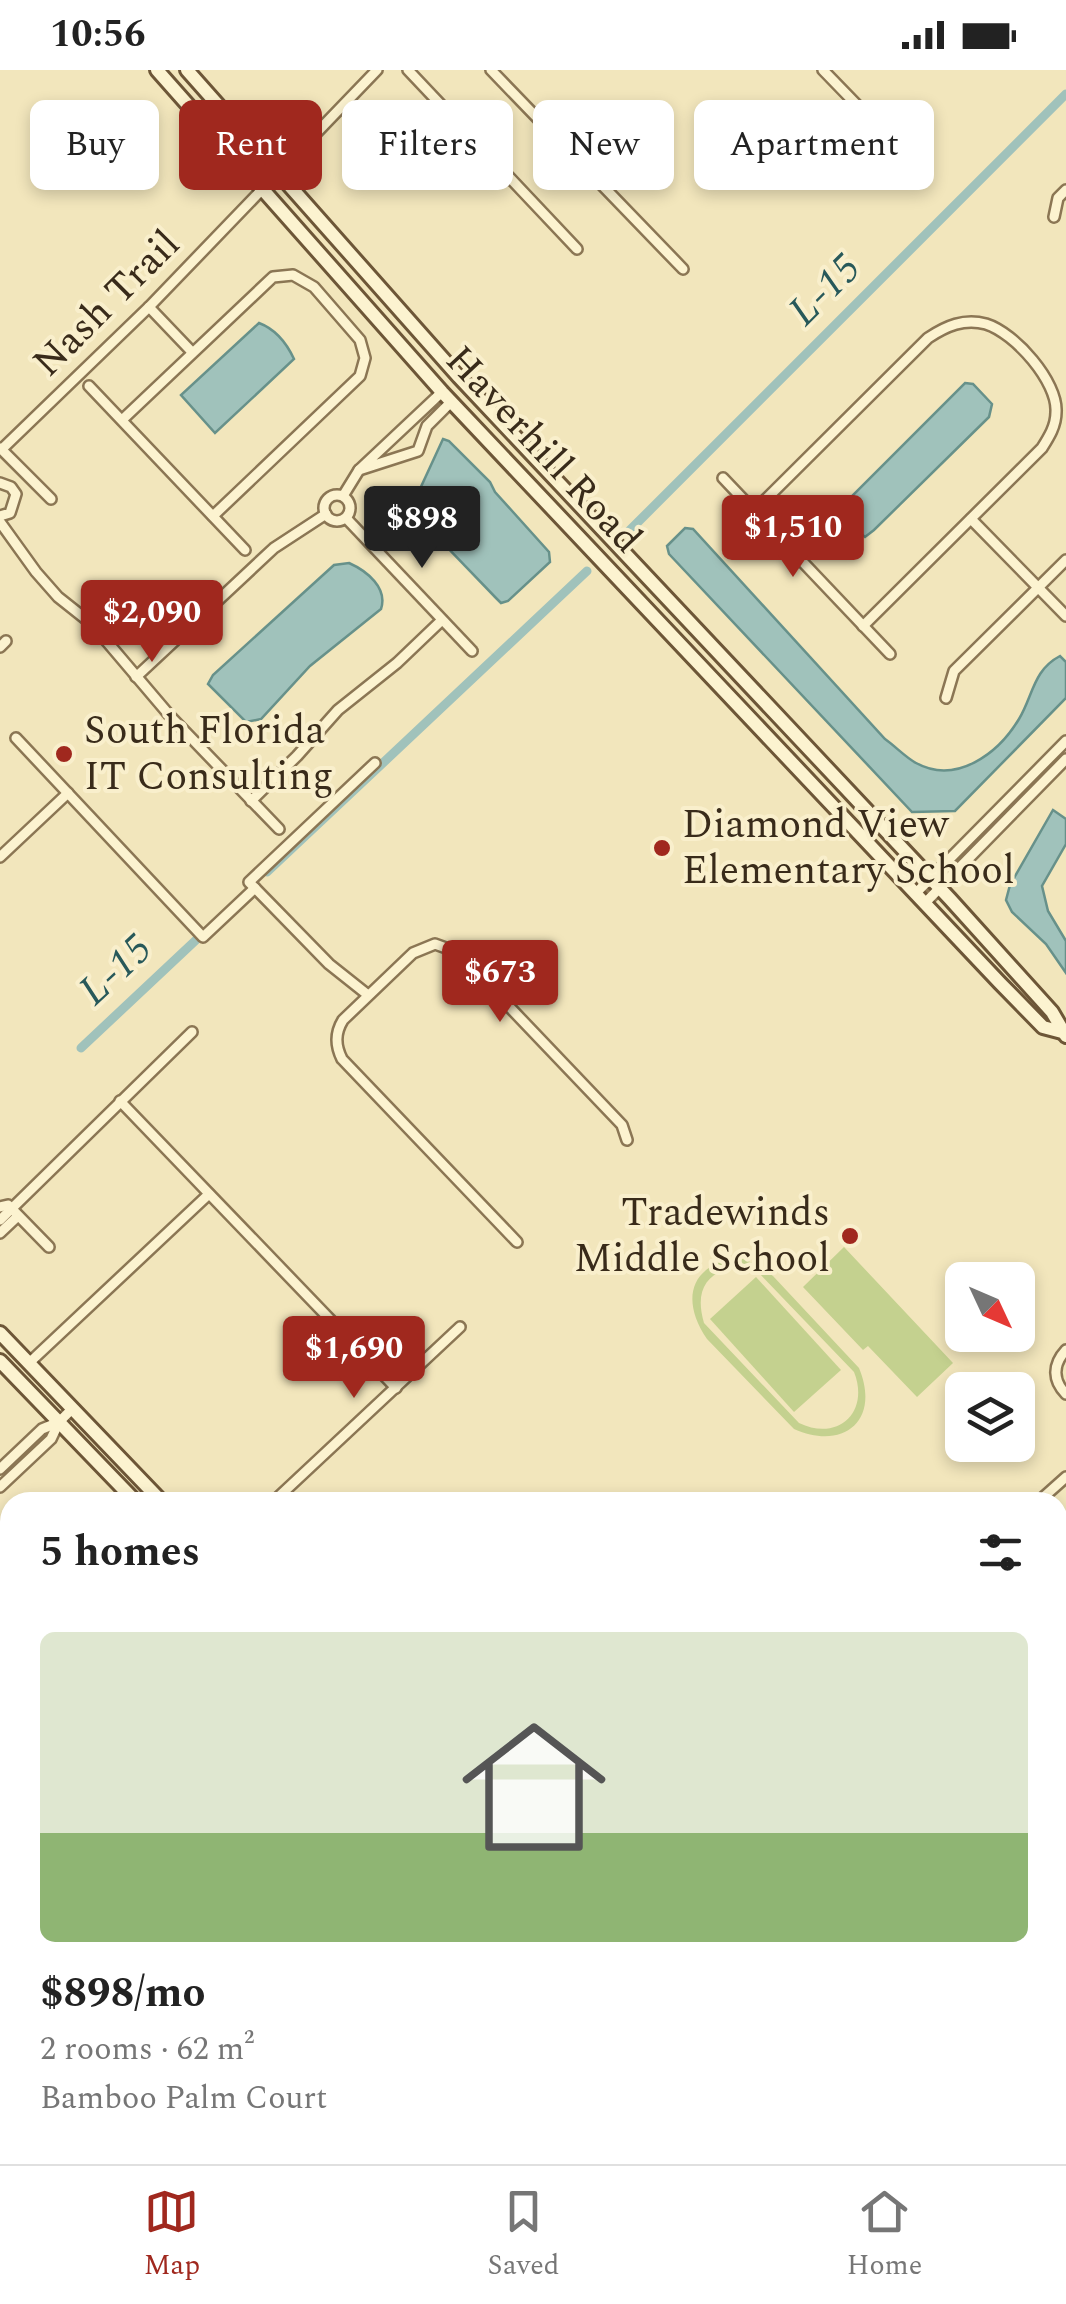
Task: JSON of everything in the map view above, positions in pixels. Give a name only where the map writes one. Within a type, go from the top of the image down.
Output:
[{"type":"street","name":"Haverhill Road","points":[[156,70],[447,397],[1042,1027],[1064,1034]]},
{"type":"street","name":"Haverhill Road","points":[[187,70],[213,100]]},
{"type":"street","name":"Nash Trail","points":[[322,129],[378,70]]},
{"type":"street","points":[[408,70],[577,250]]},
{"type":"street","points":[[490,70],[683,269]]},
{"type":"street","points":[[823,70],[852,100]]},
{"type":"street","name":"Haverhill Road","points":[[291,190],[405,318],[935,883],[1052,1012],[1064,1034]]},
{"type":"street","points":[[1054,217],[1058,198],[1066,190]]},
{"type":"street","name":"Nash Trail","points":[[1,449],[263,192]]},
{"type":"street","points":[[122,420],[262,285],[283,275],[308,281],[364,348],[360,376],[213,516]]},
{"type":"street","points":[[149,307],[192,352]]},
{"type":"street","points":[[754,511],[928,338],[945,326],[987,324],[1006,334],[1045,375],[1054,393],[1056,412],[1052,432],[1042,448],[863,626]]},
{"type":"street","points":[[89,386],[245,550]]},
{"type":"street","points":[[346,518],[335,520],[326,514],[325,505],[330,498],[343,496],[360,470],[447,397]]},
{"type":"street","points":[[360,470],[418,451],[427,426],[447,397]]},
{"type":"street","points":[[1,449],[52,499]]},
{"type":"street","points":[[724,478],[890,654]]},
{"type":"street","points":[[0,484],[11,487],[16,494],[10,513],[0,519],[36,572],[92,624],[279,830]]},
{"type":"street","points":[[343,496],[350,506],[346,518]]},
{"type":"street","points":[[136,676],[274,548],[326,514]]},
{"type":"street","points":[[346,518],[472,650]]},
{"type":"street","points":[[970,519],[1066,616]]},
{"type":"street","points":[[600,559],[616,544]]},
{"type":"street","points":[[946,698],[954,671],[1066,560]]},
{"type":"street","points":[[251,800],[338,710],[442,620]]},
{"type":"street","points":[[16,738],[204,937],[375,763]]},
{"type":"street","points":[[920,899],[1066,740]]},
{"type":"street","points":[[935,883],[1066,760]]},
{"type":"street","points":[[0,857],[68,793]]},
{"type":"street","points":[[252,885],[329,964],[368,995]]},
{"type":"street","points":[[517,1242],[342,1059],[336,1042],[340,1025],[368,995],[418,949],[435,944],[452,948],[622,1125],[626,1140]]},
{"type":"street","points":[[0,1228],[120,1101],[192,1032]]},
{"type":"street","points":[[120,1101],[396,1388]]},
{"type":"street","points":[[29,1363],[209,1194]]},
{"type":"street","points":[[0,1207],[8,1206],[49,1248]]},
{"type":"street","points":[[285,1492],[460,1327]]},
{"type":"street","points":[[0,1333],[152,1492]]},
{"type":"street","points":[[1066,1350],[1057,1364],[1056,1379],[1066,1394]]},
{"type":"street","points":[[0,1361],[126,1492]]},
{"type":"street","points":[[0,1487],[50,1439],[72,1409]]},
{"type":"street","points":[[0,1469],[42,1429],[59,1422]]},
{"type":"green space","points":[[844,1247],[953,1363],[917,1397],[868,1346],[863,1350],[803,1287]]},
{"type":"green space","points":[[740,1258],[773,1276],[859,1368],[865,1403],[853,1427],[828,1436],[794,1429],[707,1339],[692,1298],[700,1276],[723,1261]],"holes":[[[742,1266],[758,1272],[854,1372],[858,1400],[854,1411],[838,1426],[826,1429],[799,1423],[704,1323],[702,1291],[712,1277]]]},
{"type":"green space","points":[[756,1277],[841,1370],[794,1412],[710,1319]]},
{"type":"water","points":[[259,323],[280,338],[294,359],[215,433],[181,395]]},
{"type":"water","points":[[965,383],[973,384],[992,404],[989,417],[865,537],[841,517],[843,505]]},
{"type":"water","points":[[443,439],[490,482],[549,552],[550,562],[508,601],[501,603],[417,516],[414,502]]},
{"type":"water","points":[[685,528],[693,529],[885,739],[916,763],[946,770],[961,768],[988,754],[1019,719],[1044,669],[1060,656],[1066,662],[1066,698],[955,811],[912,812],[669,554],[667,546]]},
{"type":"water","points":[[349,563],[379,587],[381,609],[310,666],[261,719],[246,722],[208,684],[213,675],[334,565]]},
{"type":"water","points":[[1053,810],[1066,819],[1066,844],[1042,886],[1048,911],[1066,941],[1066,973],[1006,900],[1010,885]]},
{"type":"waterway","name":"L-15","points":[[629,531],[1066,94]]},
{"type":"waterway","name":"L-15","points":[[267,872],[587,571]]},
{"type":"waterway","name":"L-15","points":[[81,1048],[196,940]]},
{"type":"place","name":"South Florida IT Consulting","points":[[64,754]]},
{"type":"place","name":"Diamond View Elementary School","points":[[662,848]]},
{"type":"place","name":"Tradewinds Middle School","points":[[850,1236]]}]
